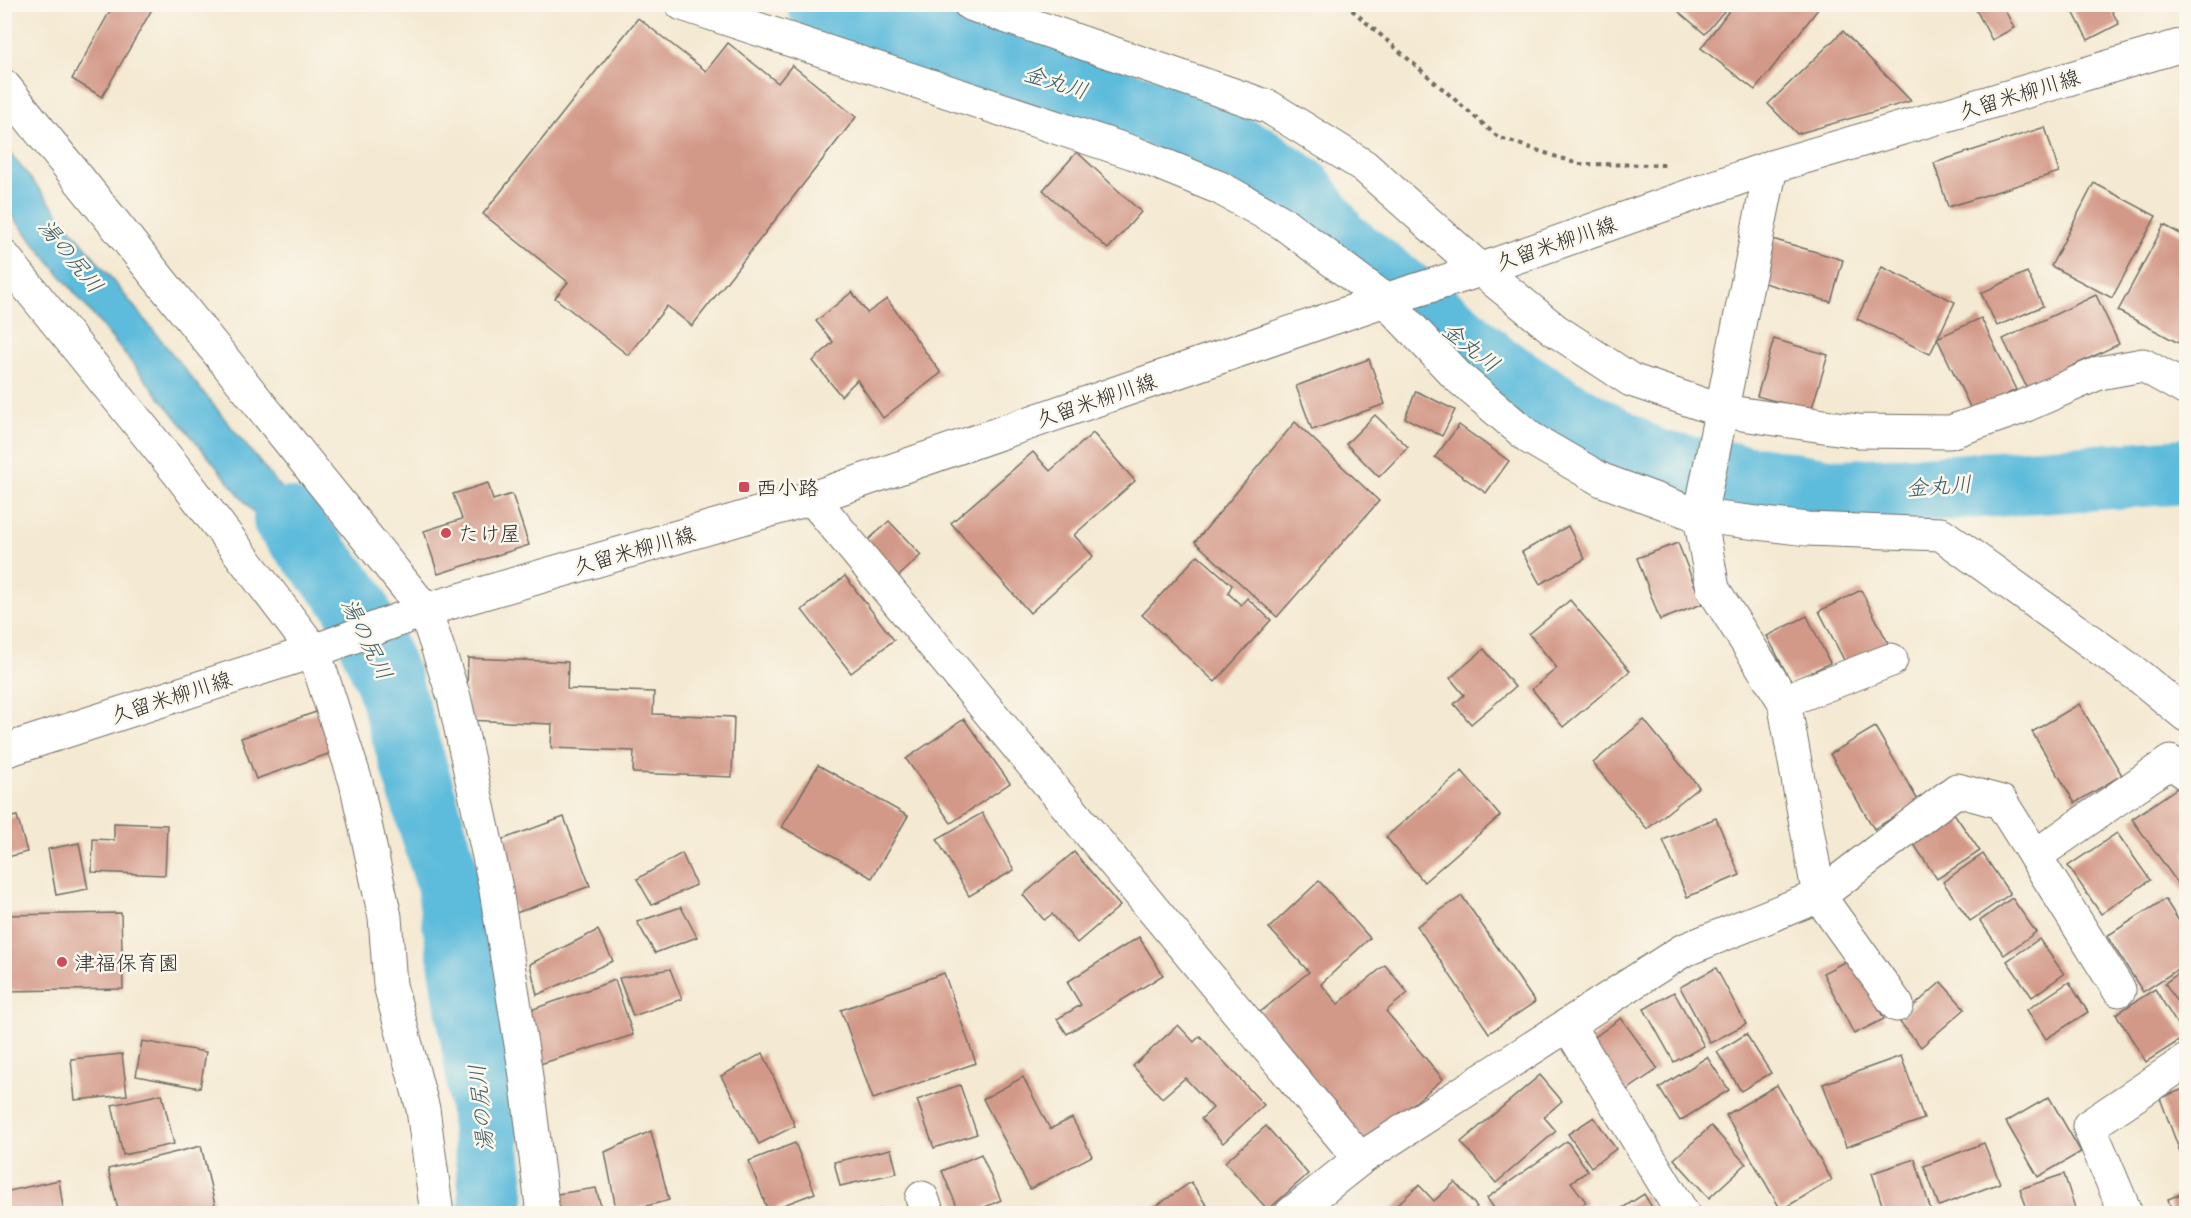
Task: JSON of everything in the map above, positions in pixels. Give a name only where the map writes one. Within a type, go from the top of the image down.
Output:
[{"type":"street","points":[[682,4],[1134,153],[1220,188],[1283,223],[1385,300],[1457,376],[1530,438],[1602,480],[1700,516],[1807,529],[1941,534],[2140,677],[2187,715]]},
{"type":"street","points":[[970,4],[1269,107],[1364,166],[1555,330],[1631,380],[1722,411],[1858,430],[1950,432],[2017,409],[2099,373],[2143,365],[2187,389]]},
{"type":"street","name":"久留米柳川線","points":[[4,751],[314,651],[421,612],[812,498],[1484,268],[1771,167],[2187,44]]},
{"type":"street","points":[[4,86],[421,612],[454,697],[495,884],[525,1069],[543,1214]]},
{"type":"street","points":[[1771,167],[1700,516],[1713,589],[1784,701],[1819,896],[1897,1005]]},
{"type":"street","points":[[4,257],[178,472],[314,651],[356,782],[366,827],[385,917],[390,985],[423,1109],[437,1214]]},
{"type":"street","points":[[812,498],[1360,1159]]},
{"type":"street","points":[[1784,701],[1891,660]]},
{"type":"street","points":[[2035,856],[2170,762],[2187,773]]},
{"type":"street","points":[[1291,1214],[1360,1159],[1682,951],[1819,896],[1957,789],[2001,802],[2120,990]]},
{"type":"street","points":[[1568,1024],[1683,1214]]},
{"type":"street","points":[[2126,1214],[2089,1126],[2187,1061]]},
{"type":"path","points":[[1346,4],[1498,137],[1578,164],[1669,165]]},
{"type":"water","points":[[5,147],[359,585],[324,599],[5,207]]},
{"type":"building","points":[[114,4],[155,4],[102,97],[72,79]]},
{"type":"building","points":[[1670,4],[1730,4],[1705,34]]},
{"type":"building","points":[[1734,4],[1822,4],[1755,90],[1701,48]]},
{"type":"building","points":[[1973,4],[2002,4],[2014,28],[1992,40]]},
{"type":"building","points":[[2069,4],[2108,4],[2119,24],[2088,40]]},
{"type":"building","points":[[638,18],[706,71],[728,43],[778,83],[792,65],[856,117],[692,326],[667,306],[628,355],[555,298],[568,282],[483,214]]},
{"type":"building","points":[[1843,31],[1911,101],[1797,134],[1768,104]]},
{"type":"building","points":[[2045,127],[2059,172],[1948,207],[1934,163]]},
{"type":"building","points":[[1077,152],[1141,212],[1108,249],[1043,190]]},
{"type":"building","points":[[2094,183],[2156,216],[2112,298],[2051,266]]},
{"type":"building","points":[[2164,225],[2186,237],[2186,347],[2118,311]]},
{"type":"building","points":[[1769,238],[1843,260],[1831,302],[1757,281]]},
{"type":"building","points":[[1882,267],[1955,302],[1930,354],[1857,319]]},
{"type":"building","points":[[2027,272],[2043,306],[1997,326],[1981,293]]},
{"type":"building","points":[[852,292],[867,313],[887,299],[941,373],[883,418],[857,380],[841,396],[813,361],[833,342],[816,321]]},
{"type":"building","points":[[2096,295],[2119,344],[2027,388],[2003,339]]},
{"type":"building","points":[[1981,318],[2016,390],[1972,411],[1937,338]]},
{"type":"building","points":[[1774,339],[1828,355],[1811,411],[1757,396]]},
{"type":"building","points":[[1369,359],[1385,404],[1312,430],[1296,386]]},
{"type":"building","points":[[1416,391],[1455,410],[1442,436],[1405,418]]},
{"type":"building","points":[[1375,415],[1408,447],[1379,477],[1346,444]]},
{"type":"building","points":[[1295,422],[1379,501],[1277,617],[1195,542]]},
{"type":"building","points":[[1459,425],[1509,461],[1486,493],[1435,457]]},
{"type":"building","points":[[1093,433],[1135,481],[1074,535],[1093,556],[1030,613],[951,523],[1033,452],[1050,471]]},
{"type":"building","points":[[488,483],[493,500],[512,494],[529,545],[438,574],[424,531],[462,519],[453,494]]},
{"type":"building","points":[[889,521],[921,555],[898,577],[866,542]]},
{"type":"building","points":[[1568,526],[1585,559],[1540,584],[1522,552]]},
{"type":"building","points":[[1678,543],[1702,604],[1660,620],[1637,558]]},
{"type":"building","points":[[1198,555],[1232,585],[1228,593],[1241,605],[1247,598],[1271,620],[1215,682],[1142,615]]},
{"type":"building","points":[[845,576],[894,640],[851,673],[802,610]]},
{"type":"building","points":[[1861,590],[1888,643],[1846,664],[1819,611]]},
{"type":"building","points":[[1570,600],[1630,671],[1563,727],[1532,689],[1557,668],[1529,634]]},
{"type":"building","points":[[1807,616],[1830,663],[1791,682],[1767,636]]},
{"type":"building","points":[[1484,649],[1515,687],[1471,724],[1454,704],[1464,695],[1450,678]]},
{"type":"building","points":[[468,658],[568,662],[567,689],[654,692],[653,714],[734,717],[732,777],[633,773],[634,751],[551,748],[552,724],[466,720]]},
{"type":"building","points":[[2079,704],[2122,775],[2075,803],[2032,732]]},
{"type":"building","points":[[319,711],[334,752],[256,779],[241,738]]},
{"type":"building","points":[[964,719],[1010,783],[951,823],[906,759]]},
{"type":"building","points":[[1644,720],[1699,787],[1647,829],[1593,763]]},
{"type":"building","points":[[1875,727],[1919,802],[1874,829],[1830,754]]},
{"type":"building","points":[[818,765],[908,816],[872,878],[782,827]]},
{"type":"building","points":[[1462,771],[1500,816],[1424,882],[1386,837]]},
{"type":"building","points":[[2183,784],[2186,789],[2186,895],[2132,819]]},
{"type":"building","points":[[1953,812],[1980,851],[1937,879],[1911,840]]},
{"type":"building","points":[[982,813],[1014,870],[969,896],[937,839]]},
{"type":"building","points":[[17,816],[27,852],[4,858],[4,819]]},
{"type":"building","points":[[564,817],[590,886],[516,913],[490,844]]},
{"type":"building","points":[[1716,818],[1740,875],[1687,897],[1663,840]]},
{"type":"building","points":[[114,823],[167,825],[165,875],[92,872],[93,839],[114,840]]},
{"type":"building","points":[[2117,833],[2150,880],[2101,914],[2068,866]]},
{"type":"building","points":[[79,843],[88,889],[56,895],[48,849]]},
{"type":"building","points":[[1074,852],[1120,906],[1077,943],[1052,914],[1044,920],[1023,895]]},
{"type":"building","points":[[682,853],[696,885],[652,905],[637,879]]},
{"type":"building","points":[[1983,854],[2010,894],[1970,921],[1943,882]]},
{"type":"building","points":[[1319,881],[1370,938],[1321,984],[1338,1004],[1385,965],[1408,993],[1386,1011],[1443,1079],[1366,1143],[1259,1013],[1309,972],[1269,928]]},
{"type":"building","points":[[1462,896],[1535,1002],[1489,1033],[1417,926]]},
{"type":"building","points":[[2012,898],[2036,932],[2004,955],[1980,921]]},
{"type":"building","points":[[2165,899],[2186,932],[2186,964],[2143,992],[2107,936]]},
{"type":"building","points":[[681,907],[697,937],[655,953],[637,922]]},
{"type":"building","points":[[121,913],[123,989],[5,991],[5,915]]},
{"type":"building","points":[[598,930],[613,961],[537,995],[530,964]]},
{"type":"building","points":[[1139,937],[1163,975],[1067,1034],[1057,1019],[1081,1005],[1067,982]]},
{"type":"building","points":[[2039,939],[2064,974],[2032,997],[2007,961]]},
{"type":"building","points":[[1852,958],[1884,1019],[1854,1034],[1823,973]]},
{"type":"building","points":[[1716,968],[1746,1024],[1710,1043],[1680,987]]},
{"type":"building","points":[[2186,968],[2186,1016],[2165,983]]},
{"type":"building","points":[[670,969],[682,999],[633,1016],[619,978]]},
{"type":"building","points":[[944,973],[976,1063],[873,1099],[841,1010]]},
{"type":"building","points":[[615,980],[633,1035],[540,1064],[528,1011]]},
{"type":"building","points":[[1941,982],[1965,1009],[1921,1047],[1898,1020]]},
{"type":"building","points":[[2069,982],[2088,1012],[2046,1039],[2027,1010]]},
{"type":"building","points":[[2155,989],[2185,1037],[2146,1062],[2116,1014]]},
{"type":"building","points":[[1674,992],[1704,1046],[1674,1062],[1644,1009]]},
{"type":"building","points":[[1621,1018],[1658,1069],[1624,1092],[1588,1042]]},
{"type":"building","points":[[1178,1025],[1194,1042],[1200,1036],[1264,1105],[1223,1143],[1201,1119],[1213,1108],[1185,1078],[1162,1098],[1133,1066]]},
{"type":"building","points":[[1746,1034],[1771,1073],[1741,1091],[1717,1052]]},
{"type":"building","points":[[142,1041],[206,1052],[200,1088],[136,1076]]},
{"type":"building","points":[[763,1053],[795,1126],[759,1144],[721,1076]]},
{"type":"building","points":[[122,1054],[127,1095],[75,1100],[71,1059]]},
{"type":"building","points":[[1901,1056],[1924,1119],[1846,1147],[1823,1084]]},
{"type":"building","points":[[1707,1057],[1729,1090],[1680,1121],[1659,1088]]},
{"type":"building","points":[[1540,1075],[1562,1101],[1544,1117],[1556,1131],[1496,1183],[1461,1142]]},
{"type":"building","points":[[1023,1077],[1050,1129],[1072,1118],[1092,1156],[1030,1189],[983,1099]]},
{"type":"building","points":[[960,1085],[977,1134],[934,1148],[917,1100]]},
{"type":"building","points":[[1777,1085],[1832,1180],[1781,1210],[1726,1115]]},
{"type":"building","points":[[2186,1088],[2186,1168],[2160,1098]]},
{"type":"building","points":[[162,1094],[174,1144],[123,1155],[112,1105]]},
{"type":"building","points":[[2049,1097],[2081,1152],[2038,1177],[2006,1122]]},
{"type":"building","points":[[1594,1117],[1616,1149],[1591,1167],[1568,1134]]},
{"type":"building","points":[[1266,1126],[1308,1174],[1268,1210],[1225,1162]]},
{"type":"building","points":[[1711,1126],[1746,1164],[1709,1198],[1674,1159]]},
{"type":"building","points":[[651,1131],[669,1200],[617,1214],[605,1152]]},
{"type":"building","points":[[1567,1141],[1588,1171],[1571,1182],[1586,1202],[1570,1214],[1498,1214],[1487,1198]]},
{"type":"building","points":[[795,1143],[815,1193],[768,1211],[749,1161]]},
{"type":"building","points":[[1984,1143],[2000,1183],[1939,1206],[1924,1166]]},
{"type":"building","points":[[201,1146],[216,1209],[198,1214],[119,1214],[108,1169]]},
{"type":"building","points":[[891,1149],[897,1173],[840,1186],[834,1162]]},
{"type":"building","points":[[981,1154],[1001,1200],[970,1214],[960,1214],[942,1171]]},
{"type":"building","points":[[1915,1159],[1932,1214],[1885,1214],[1872,1173]]},
{"type":"building","points":[[2064,1174],[2077,1214],[2029,1214],[2020,1189]]},
{"type":"building","points":[[59,1180],[64,1214],[4,1214],[4,1192]]},
{"type":"building","points":[[1191,1182],[1212,1214],[1145,1214]]},
{"type":"building","points":[[1455,1182],[1477,1207],[1469,1214],[1396,1214],[1392,1209],[1419,1185],[1434,1201]]},
{"type":"building","points":[[596,1188],[603,1214],[554,1214],[551,1195]]},
{"type":"building","points":[[2186,1192],[2186,1214],[2173,1214],[2168,1199]]},
{"type":"building","points":[[1644,1194],[1656,1214],[1613,1214]]},
{"type":"building","points":[[881,1209],[884,1214],[870,1214],[870,1213]]},
{"type":"waterway","name":"金丸川","points":[[820,4],[977,58],[1154,112],[1257,158],[1302,190],[1337,240],[1454,331],[1492,365],[1562,410],[1656,463],[1836,492],[1922,489],[2186,471]]},
{"type":"waterway","name":"湯の尻川","points":[[286,520],[353,600],[388,680],[449,884],[478,1069],[492,1214]]},
{"type":"place","name":"西小路","points":[[744,487]]},
{"type":"place","name":"たけ屋","points":[[446,533]]},
{"type":"place","name":"津福保育園","points":[[62,962]]}]
